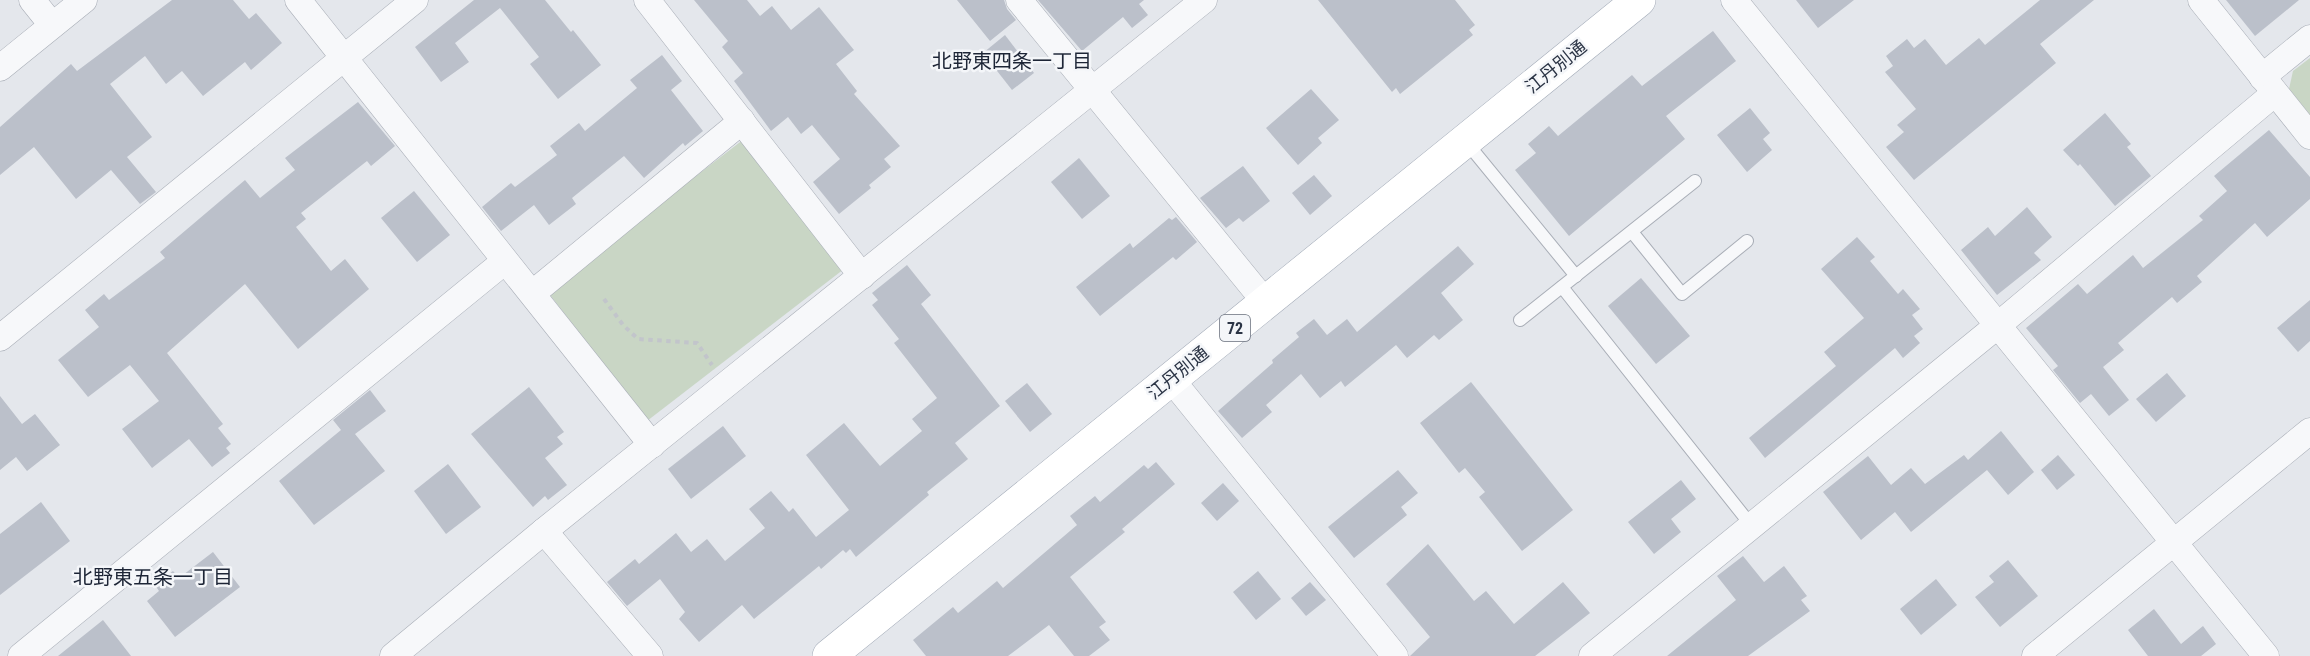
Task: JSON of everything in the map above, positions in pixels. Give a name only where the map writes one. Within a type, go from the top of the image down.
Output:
[{"type":"main road","name":"江丹別通","points":[[829,656],[1639,0]]},
{"type":"street","points":[[32,0],[52,25]]},
{"type":"street","points":[[0,68],[84,0]]},
{"type":"street","points":[[298,0],[652,445]]},
{"type":"street","points":[[0,338],[415,0]]},
{"type":"street","points":[[647,0],[861,276]]},
{"type":"street","points":[[1019,0],[1266,303]]},
{"type":"street","points":[[393,656],[544,531],[1204,0]]},
{"type":"street","points":[[1734,0],[2266,656]]},
{"type":"street","points":[[2201,0],[2310,136]]},
{"type":"street","points":[[1592,656],[1997,326],[2269,85],[2310,39]]},
{"type":"street","points":[[532,293],[742,121]]},
{"type":"street","points":[[21,656],[506,261]]},
{"type":"street","points":[[1172,379],[1395,656]]},
{"type":"street","points":[[2035,656],[2310,431]]},
{"type":"street","points":[[544,531],[650,656]]},
{"type":"lane","points":[[1465,141],[1576,276]]},
{"type":"lane","points":[[1520,320],[1695,182]]},
{"type":"lane","points":[[1632,232],[1682,294],[1747,241]]},
{"type":"lane","points":[[1562,287],[1751,525]]},
{"type":"path","points":[[604,299],[623,325],[638,339],[697,343],[728,384]]},
{"type":"green space","points":[[2310,58],[2310,115],[2289,89],[2293,71]]},
{"type":"green space","points":[[744,139],[844,269],[647,421],[547,291]]},
{"type":"building","points":[[172,0],[233,0],[249,19],[256,13],[282,43],[251,70],[245,62],[203,96],[182,71],[166,84],[145,56],[110,84],[152,137],[127,157],[156,192],[140,204],[111,170],[76,199],[34,147],[0,175],[0,127],[71,64],[77,71]]},
{"type":"building","points":[[474,0],[545,0],[601,65],[558,99],[530,64],[539,57],[500,8],[455,43],[469,62],[441,82],[415,47]]},
{"type":"building","points":[[694,0],[747,0],[760,16],[772,6],[791,30],[819,7],[854,50],[836,64],[857,91],[854,94],[900,146],[884,159],[891,167],[869,185],[871,188],[839,214],[813,182],[840,159],[812,125],[801,134],[788,117],[771,131],[734,81],[743,73],[722,47],[728,41]]},
{"type":"building","points":[[957,0],[1004,0],[1007,9],[1016,20],[990,41]]},
{"type":"building","points":[[1038,0],[1144,0],[1139,4],[1148,15],[1132,28],[1123,17],[1082,51]]},
{"type":"building","points":[[1318,0],[1455,0],[1475,25],[1469,30],[1473,35],[1400,94],[1396,88],[1392,92]]},
{"type":"building","points":[[1796,0],[1854,0],[1818,28]]},
{"type":"building","points":[[2040,0],[2094,0],[2040,44],[2056,63],[1914,180],[1886,147],[1904,132],[1897,125],[1916,109],[1885,72],[1893,66],[1886,56],[1907,39],[1914,48],[1925,39],[1946,65],[1979,38],[1985,45]]},
{"type":"building","points":[[2226,0],[2299,0],[2255,36]]},
{"type":"building","points":[[1713,31],[1736,61],[1666,116],[1685,139],[1569,236],[1515,170],[1536,153],[1528,144],[1549,126],[1558,136],[1632,75],[1642,86]]},
{"type":"building","points":[[1005,35],[1034,73],[1012,90],[983,53]]},
{"type":"building","points":[[662,55],[682,81],[671,90],[703,131],[685,146],[683,143],[644,178],[624,156],[572,198],[576,204],[549,225],[534,205],[501,231],[482,207],[511,183],[515,187],[557,155],[550,146],[579,123],[585,131],[637,88],[630,80]]},
{"type":"building","points":[[1311,89],[1339,120],[1318,138],[1322,143],[1298,165],[1266,128]]},
{"type":"building","points":[[358,102],[395,146],[371,166],[367,161],[301,213],[306,219],[296,227],[331,271],[345,259],[369,289],[298,349],[245,284],[167,353],[223,424],[218,428],[231,444],[226,448],[230,453],[212,467],[189,439],[152,468],[122,429],[159,401],[130,365],[88,397],[58,360],[99,327],[85,310],[104,294],[109,300],[165,258],[160,252],[245,180],[260,198],[295,170],[285,158]]},
{"type":"building","points":[[1750,108],[1770,133],[1763,139],[1772,150],[1747,172],[1717,135]]},
{"type":"building","points":[[2105,113],[2131,144],[2127,147],[2151,176],[2115,206],[2080,164],[2078,166],[2063,150]]},
{"type":"building","points":[[2269,130],[2310,177],[2310,199],[2267,237],[2255,223],[2197,276],[2202,282],[2177,303],[2172,297],[2118,343],[2124,350],[2103,367],[2129,400],[2109,416],[2091,394],[2080,403],[2053,370],[2058,366],[2026,328],[2078,284],[2087,294],[2133,255],[2143,268],[2203,220],[2199,216],[2227,191],[2214,176]]},
{"type":"building","points":[[1079,158],[1110,196],[1082,219],[1051,182]]},
{"type":"building","points":[[1243,166],[1270,201],[1243,222],[1239,218],[1226,228],[1200,198]]},
{"type":"building","points":[[1314,175],[1332,196],[1310,215],[1292,193]]},
{"type":"building","points":[[414,191],[450,235],[417,262],[381,218]]},
{"type":"building","points":[[2027,207],[2052,237],[2034,253],[2041,260],[1997,295],[1961,250],[1988,227],[1995,236]]},
{"type":"building","points":[[1176,217],[1197,242],[1176,260],[1173,257],[1100,316],[1076,287],[1130,243],[1133,248],[1169,218],[1172,220]]},
{"type":"building","points":[[1857,237],[1875,257],[1870,261],[1898,294],[1903,289],[1920,309],[1912,315],[1923,329],[1914,336],[1920,343],[1903,358],[1895,348],[1765,458],[1749,438],[1836,366],[1824,352],[1864,318],[1821,269]]},
{"type":"building","points":[[1458,246],[1474,264],[1441,293],[1463,320],[1439,340],[1434,335],[1407,358],[1396,345],[1345,387],[1341,381],[1320,398],[1301,374],[1266,405],[1272,412],[1242,438],[1218,411],[1273,363],[1272,360],[1299,337],[1296,333],[1314,319],[1327,335],[1347,319],[1357,332]]},
{"type":"building","points":[[907,265],[931,295],[921,304],[1000,406],[955,443],[968,459],[927,492],[929,495],[856,557],[850,549],[846,553],[843,550],[821,569],[819,566],[754,619],[742,605],[699,642],[679,619],[685,612],[660,579],[627,606],[607,582],[635,559],[639,564],[676,533],[691,552],[707,539],[725,561],[765,528],[749,509],[771,491],[789,512],[793,508],[816,537],[849,510],[806,455],[844,423],[880,466],[922,431],[912,419],[937,398],[894,343],[899,339],[872,305],[878,300],[872,293]]},
{"type":"building","points":[[1641,278],[1690,336],[1656,364],[1608,306]]},
{"type":"building","points":[[2310,300],[2310,341],[2298,352],[2277,328]]},
{"type":"building","points":[[2167,373],[2186,396],[2156,422],[2136,399]]},
{"type":"building","points":[[1471,382],[1573,510],[1522,551],[1479,497],[1485,492],[1465,468],[1459,473],[1420,423]]},
{"type":"building","points":[[1027,383],[1052,414],[1030,432],[1005,401]]},
{"type":"building","points":[[529,387],[564,432],[557,437],[563,444],[545,458],[567,485],[548,500],[545,496],[533,507],[471,434]]},
{"type":"building","points":[[370,390],[386,411],[355,434],[385,471],[314,525],[279,481],[341,430],[333,420]]},
{"type":"building","points":[[0,396],[22,424],[35,414],[60,445],[27,471],[16,457],[0,470]]},
{"type":"building","points":[[723,426],[746,456],[691,499],[668,469]]},
{"type":"building","points":[[2001,431],[2034,472],[2008,495],[1987,470],[1911,532],[1895,512],[1861,540],[1823,492],[1868,456],[1891,485],[1911,468],[1925,484],[1964,455],[1968,460]]},
{"type":"building","points":[[2058,455],[2075,475],[2057,490],[2041,470]]},
{"type":"building","points":[[1156,462],[1175,484],[1122,529],[1125,532],[1070,577],[1106,622],[1099,627],[1110,640],[1089,656],[1074,656],[1049,625],[1008,656],[926,656],[913,640],[953,607],[958,613],[997,581],[1003,588],[1077,525],[1070,516],[1095,496],[1100,502],[1144,465],[1148,469]]},
{"type":"building","points":[[448,464],[481,507],[446,534],[414,491]]},
{"type":"building","points":[[1398,470],[1418,493],[1401,507],[1407,515],[1354,558],[1328,527]]},
{"type":"building","points":[[1681,480],[1696,499],[1671,519],[1681,532],[1654,554],[1628,522]]},
{"type":"building","points":[[1223,483],[1239,501],[1217,521],[1201,503]]},
{"type":"building","points":[[41,502],[70,541],[0,595],[0,534]]},
{"type":"building","points":[[1428,544],[1474,601],[1486,591],[1514,624],[1563,582],[1590,613],[1535,656],[1410,656],[1430,637],[1386,584]]},
{"type":"building","points":[[213,552],[240,587],[175,637],[147,601],[159,591],[155,585],[173,571],[179,578]]},
{"type":"building","points":[[1743,556],[1764,582],[1784,566],[1807,596],[1801,600],[1810,611],[1748,656],[1667,656],[1736,600],[1717,576]]},
{"type":"building","points":[[2008,560],[2038,596],[2000,627],[1975,597],[1994,582],[1989,576]]},
{"type":"building","points":[[1258,571],[1281,599],[1256,620],[1233,592]]},
{"type":"building","points":[[1936,579],[1957,605],[1921,635],[1900,609]]},
{"type":"building","points":[[1310,582],[1326,600],[1306,616],[1291,598]]},
{"type":"building","points":[[2154,609],[2181,644],[2203,626],[2216,644],[2201,656],[2148,656],[2128,630]]},
{"type":"building","points":[[103,620],[131,656],[58,656]]},
{"type":"district","name":"北野東四条一丁目","points":[[1012,61]]},
{"type":"district","name":"北野東五条一丁目","points":[[153,577]]}]
